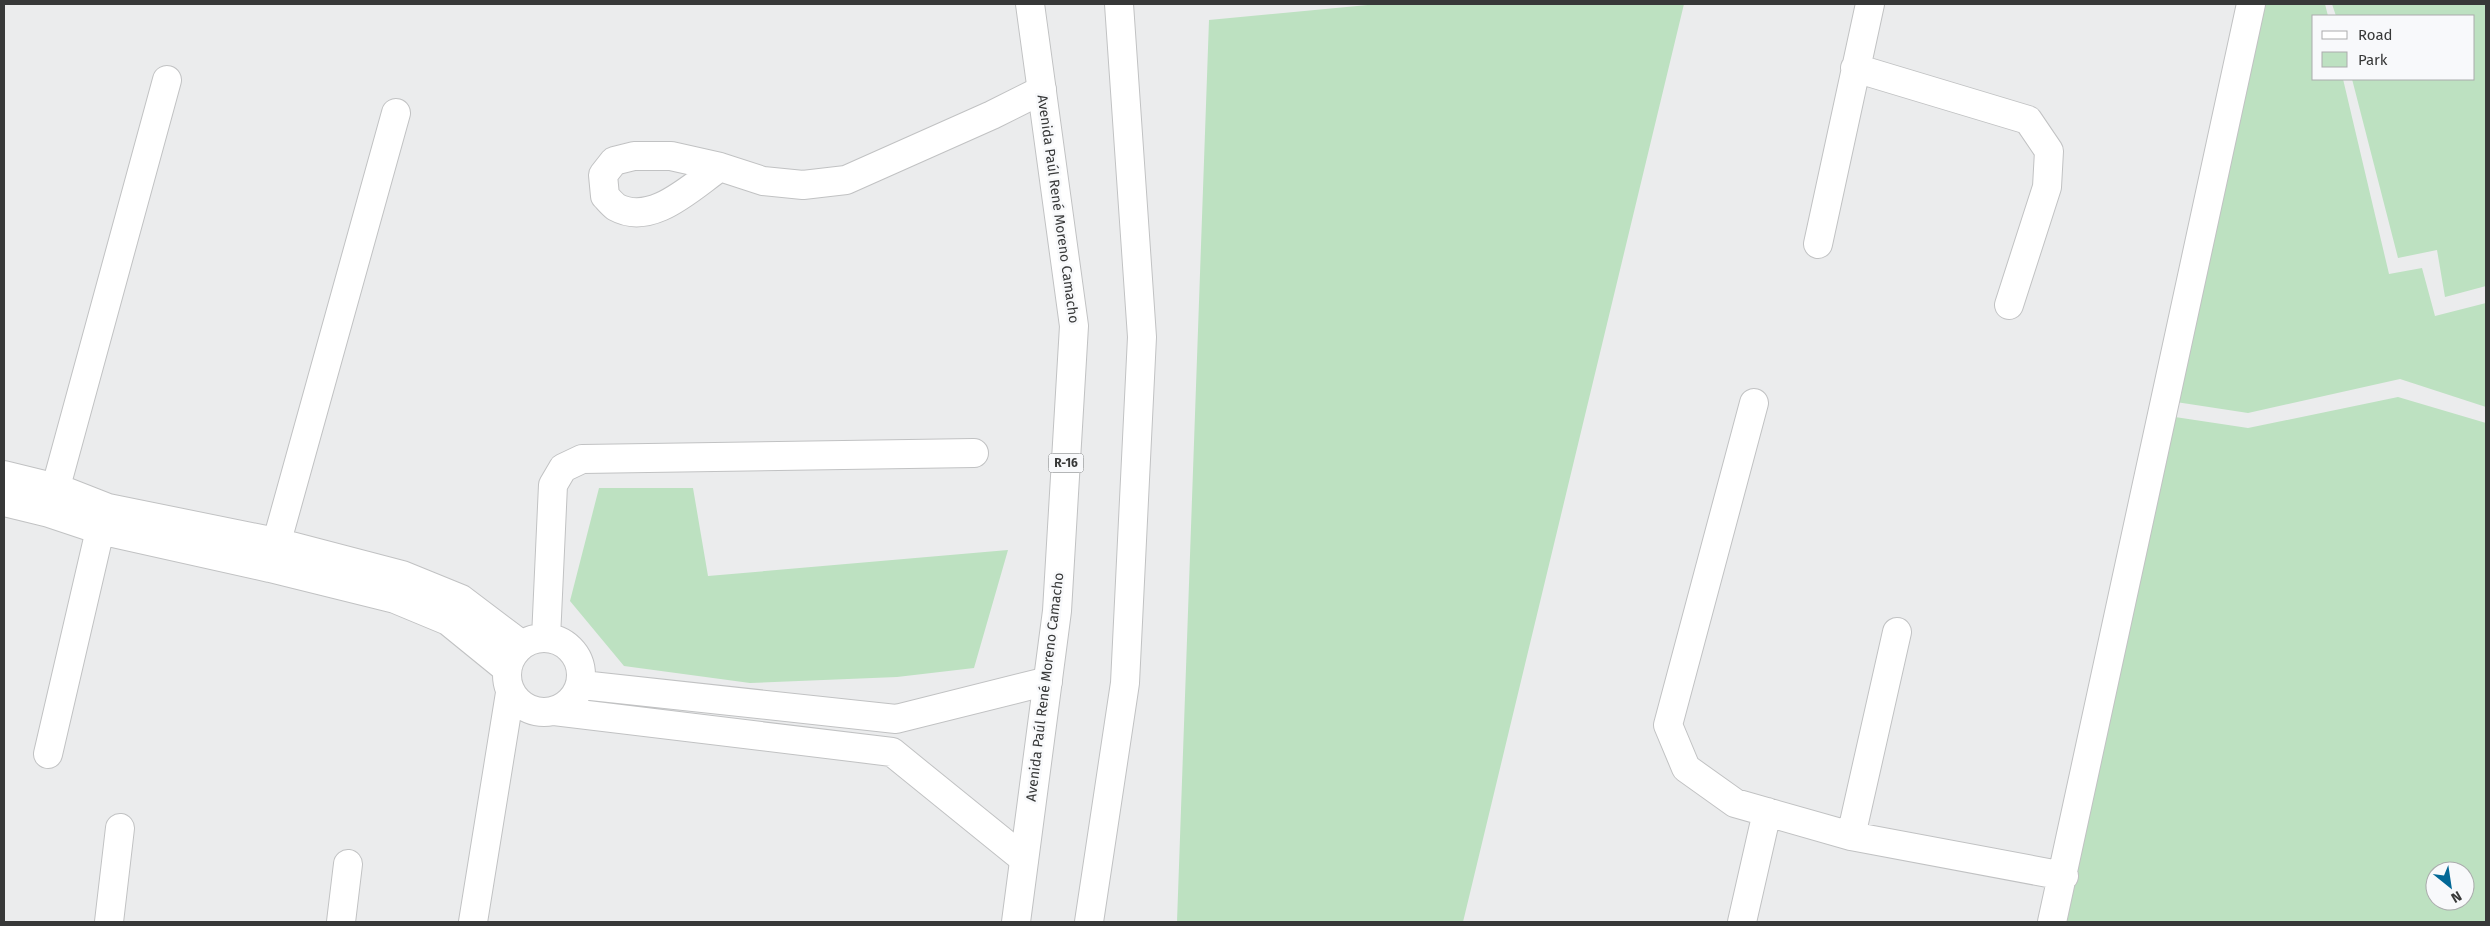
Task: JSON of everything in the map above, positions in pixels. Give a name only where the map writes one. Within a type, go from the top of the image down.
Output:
[{"type":"street","name":"Avenida Paúl René Moreno Camacho","points":[[1016,922],[1057,611],[1074,326],[1030,4]]},
{"type":"street","points":[[1089,922],[1125,682],[1142,337],[1119,4]]},
{"type":"street","points":[[1818,244],[1870,4]]},
{"type":"street","points":[[2052,922],[2064,876],[2251,4]]},
{"type":"street","points":[[1855,68],[2028,120],[2049,151],[2047,187],[2009,305]]},
{"type":"street","points":[[53,500],[167,80]]},
{"type":"street","points":[[720,167],[763,181],[803,185],[846,180],[992,115],[1042,90]]},
{"type":"street","points":[[273,555],[396,113]]},
{"type":"street","points":[[1754,403],[1668,725],[1686,768],[1734,803],[1851,836],[2064,876]]},
{"type":"street","points":[[534,642],[553,485],[563,468],[582,459],[974,452]]},
{"type":"street","points":[[4,475],[53,500],[104,519],[273,555],[402,575],[461,598],[534,642]]},
{"type":"street","points":[[4,502],[53,500]]},
{"type":"street","points":[[48,754],[104,519]]},
{"type":"street","points":[[273,555],[395,599],[448,621],[509,681],[518,702],[529,710],[892,752],[1024,859]]},
{"type":"street","points":[[1851,836],[1898,632]]},
{"type":"street","points":[[473,922],[509,681],[511,656],[534,642],[558,641],[570,648],[582,671],[582,685],[566,705],[554,712]]},
{"type":"street","points":[[582,685],[896,719],[1048,681]]},
{"type":"street","points":[[1742,922],[1767,812]]},
{"type":"street","points":[[109,922],[120,828]]},
{"type":"street","points":[[340,922],[348,864]]},
{"type":"green space","points":[[1378,4],[1684,4],[1463,922],[1177,922],[1209,20]]},
{"type":"green space","points":[[2261,4],[2325,4],[2328,15],[2312,15],[2312,80],[2343,80],[2389,274],[2422,268],[2435,316],[2486,303],[2486,407],[2400,379],[2248,413],[2176,402]]},
{"type":"green space","points":[[2332,4],[2486,4],[2486,286],[2445,297],[2437,250],[2398,258],[2352,80],[2475,80],[2475,15],[2336,15]]},
{"type":"green space","points":[[2398,397],[2486,423],[2486,922],[2064,922],[2175,417],[2248,428]]},
{"type":"green space","points":[[599,488],[693,488],[708,576],[1008,550],[974,668],[897,677],[750,683],[624,666],[570,601]]}]
